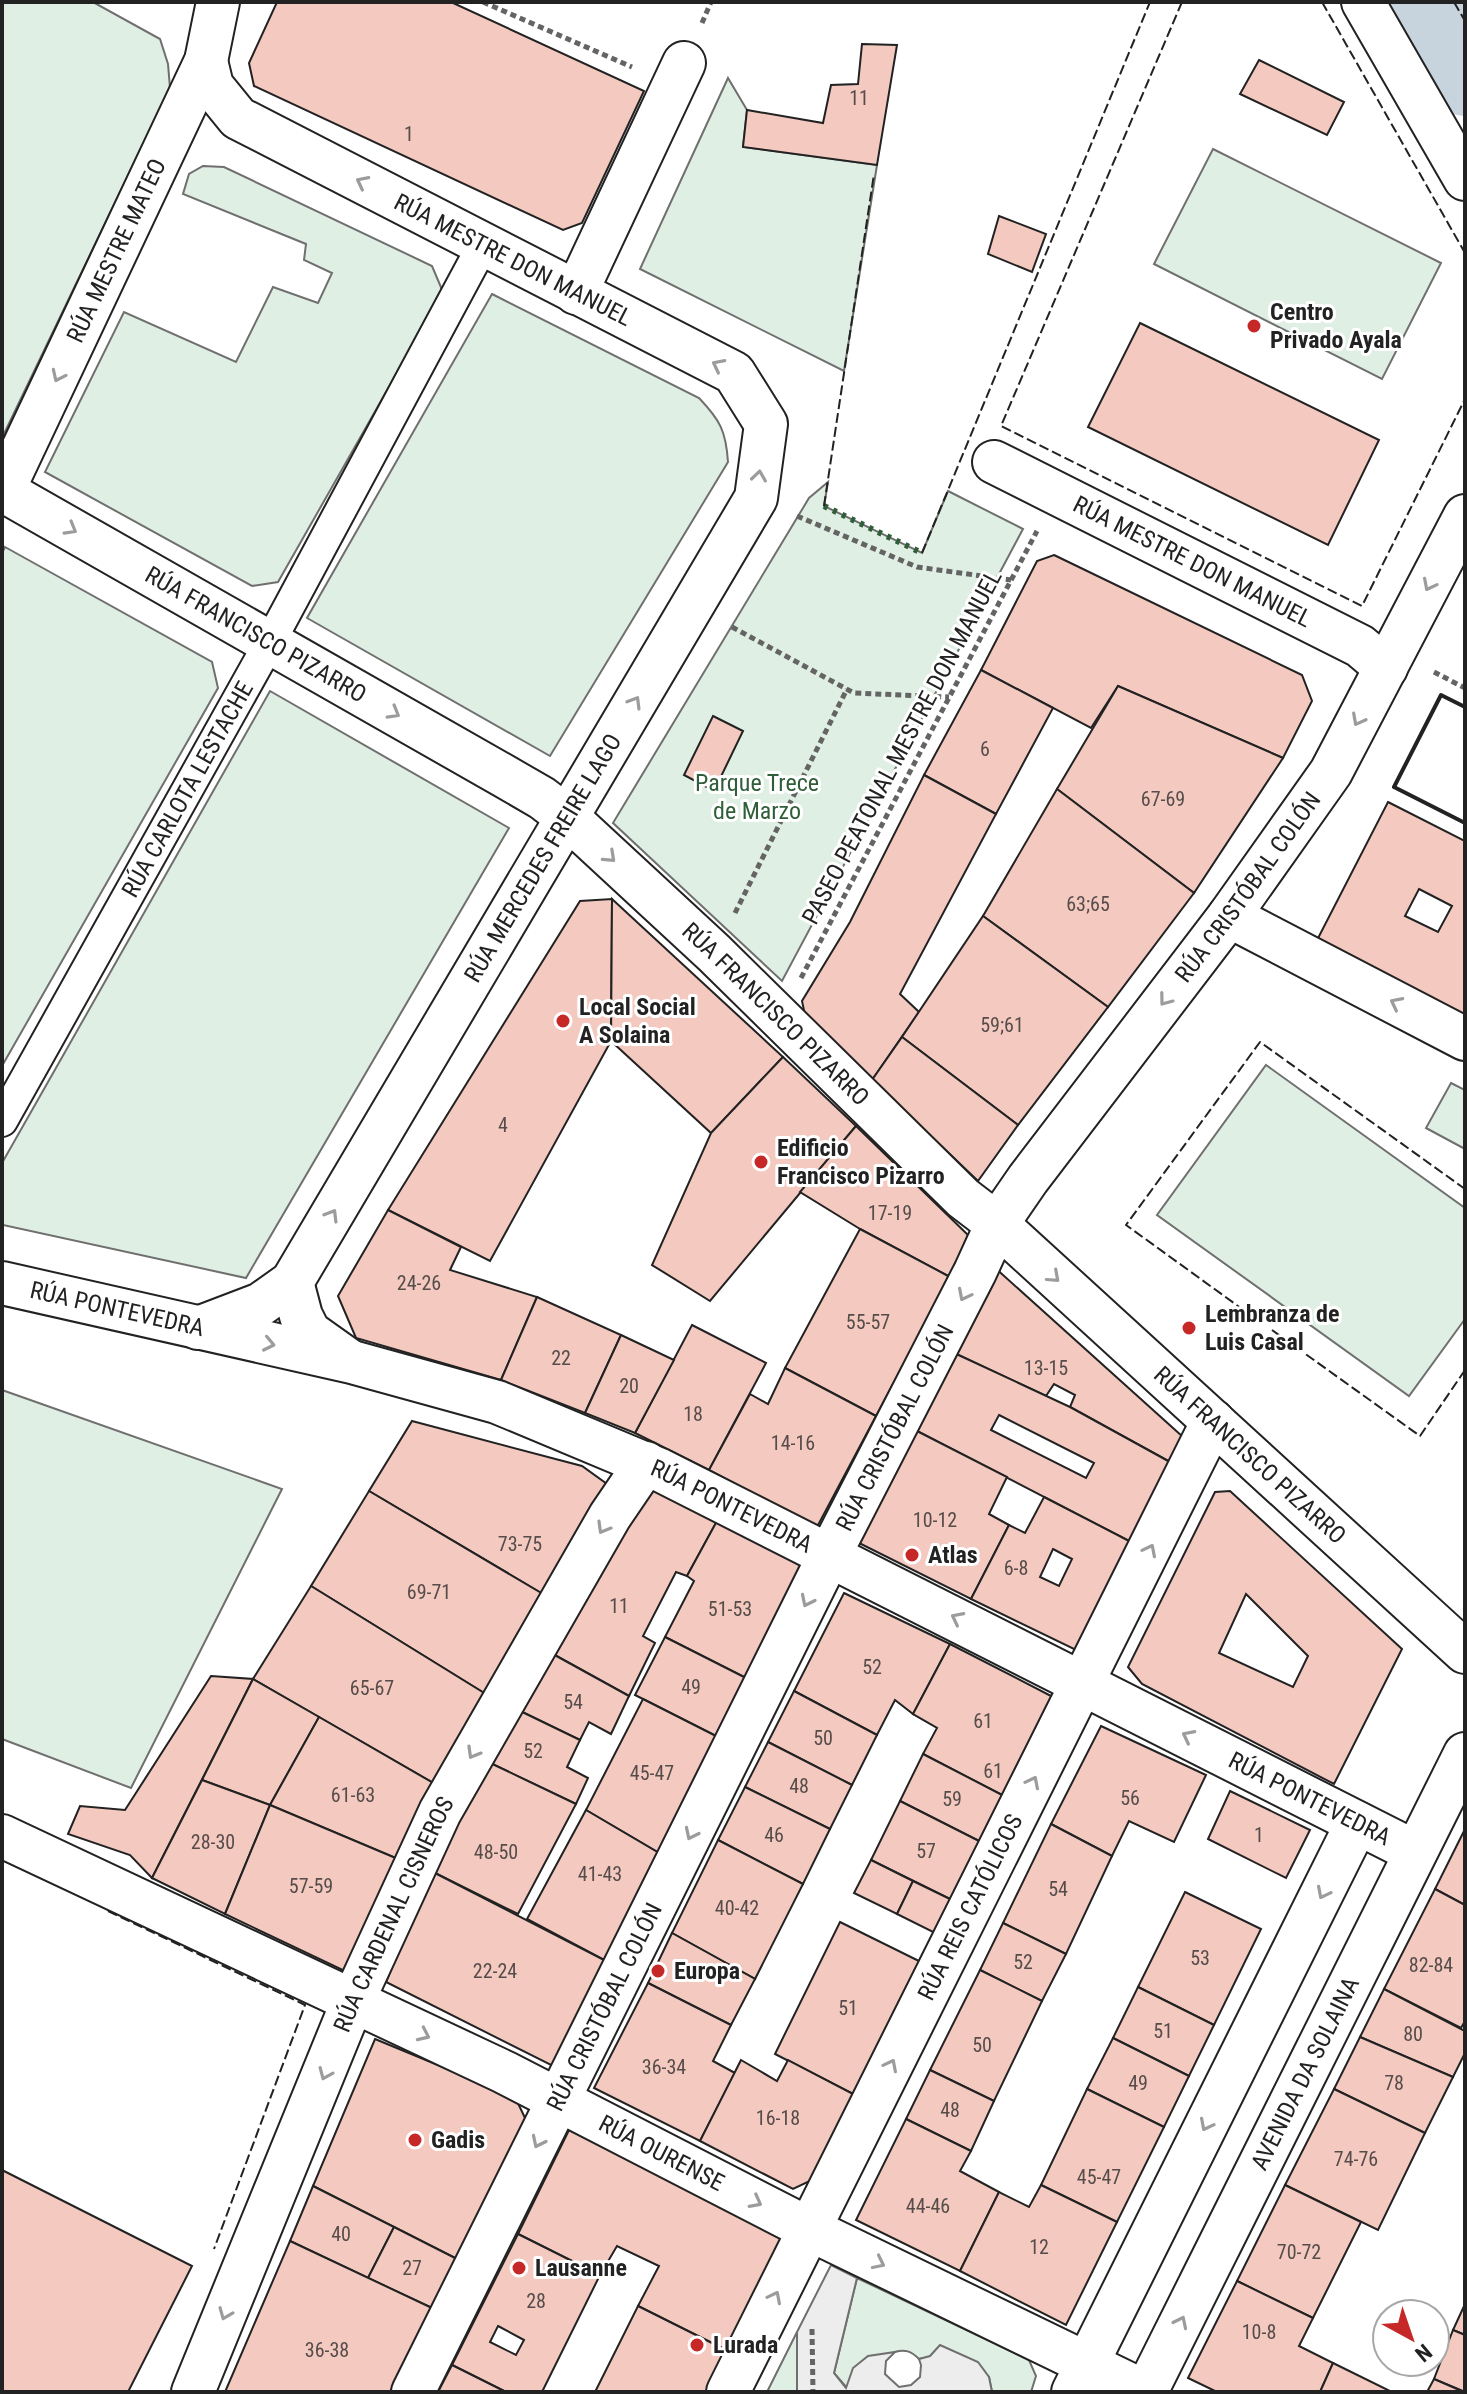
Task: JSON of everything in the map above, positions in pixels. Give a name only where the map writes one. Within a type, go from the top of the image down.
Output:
[{"type":"street","points":[[1363,2],[1465,179]]},
{"type":"street","name":"RÚA MESTRE MATEO","points":[[2,491],[206,61],[216,3]]},
{"type":"street","name":"RÚA MESTRE DON MANUEL","points":[[206,61],[212,86],[238,118],[734,373],[766,424]]},
{"type":"street","points":[[576,293],[678,74]]},
{"type":"street","points":[[175,128],[197,122],[238,118]]},
{"type":"street","name":"RÚA CARLOTA LESTACHE","points":[[2,1121],[270,642],[483,245]]},
{"type":"street","name":"RÚA MERCEDES FREIRE LAGO","points":[[292,1282],[756,498],[766,424]]},
{"type":"street","name":"RÚA MESTRE DON MANUEL","points":[[994,462],[1360,646],[1386,668]]},
{"type":"street","name":"RÚA FRANCISCO PIZARRO","points":[[2,491],[504,776],[567,817],[714,953],[963,1198],[997,1224],[1213,1421],[1460,1632]]},
{"type":"street","name":"RÚA CRISTÓBAL COLÓN","points":[[413,2392],[997,1224],[1229,916],[1331,772],[1465,516]]},
{"type":"street","points":[[1229,916],[1465,1039]]},
{"type":"street","points":[[198,1328],[261,1304],[292,1282],[309,1332],[352,1362]]},
{"type":"street","name":"RÚA PONTEVEDRA","points":[[2,1283],[352,1362],[497,1402],[646,1463],[1415,1852]]},
{"type":"street","name":"RÚA REIS CATÓLICOS","points":[[728,2392],[1213,1421]]},
{"type":"street","name":"RÚA CARDENAL CISNEROS","points":[[193,2392],[353,2001],[440,1812],[610,1516],[646,1463]]},
{"type":"street","name":"AVENIDA DA SOLAINA","points":[[1146,2392],[1465,1754]]},
{"type":"street","points":[[1080,2378],[1357,1823]]},
{"type":"street","name":"RÚA OURENSE","points":[[2,1836],[559,2099],[809,2229],[1080,2378],[1146,2392]]},
{"type":"path","points":[[483,2],[678,74]]},
{"type":"path","name":"PASEO PEATONAL MESTRE DON MANUEL","points":[[780,1018],[1056,493]]},
{"type":"path","points":[[756,498],[917,567],[1011,580]]},
{"type":"path","points":[[693,605],[768,649],[854,693],[949,697]]},
{"type":"path","points":[[714,953],[847,689]]},
{"type":"green space","points":[[2,2],[93,2],[160,39],[168,64],[170,88],[2,438]]},
{"type":"green space","points":[[728,78],[747,110],[743,147],[877,165],[844,371],[640,269]]},
{"type":"green space","points":[[1213,149],[1441,263],[1382,379],[1154,264]]},
{"type":"green space","points":[[203,166],[224,167],[432,266],[443,292],[278,582],[252,586],[45,472],[124,312],[236,362],[273,287],[318,303],[332,273],[304,260],[306,244],[183,194],[189,174]]},
{"type":"green space","points":[[492,294],[699,398],[721,427],[727,451],[728,462],[550,756],[307,618]]},
{"type":"green space","name":"Parque Trece de Marzo","points":[[828,482],[824,506],[922,553],[948,491],[1023,529],[782,981],[613,823],[809,498]]},
{"type":"green space","points":[[5,547],[212,662],[218,688],[2,1066],[2,553]]},
{"type":"green space","points":[[270,691],[509,828],[246,1278],[3,1225],[2,1163]]},
{"type":"green space","points":[[1266,1065],[1465,1208],[1465,1319],[1409,1396],[1157,1215]]},
{"type":"green space","points":[[1451,1083],[1465,1090],[1465,1149],[1426,1128]]},
{"type":"green space","points":[[2,1390],[282,1489],[131,1788],[2,1739]]},
{"type":"green space","points":[[857,2278],[1029,2360],[1036,2376],[1031,2392],[992,2392],[989,2377],[930,2357],[919,2359],[911,2352],[902,2351],[895,2352],[847,2388],[834,2373]]},
{"type":"green space","points":[[797,2332],[797,2392],[767,2392]]},
{"type":"shaded area","points":[[831,2265],[857,2278],[834,2373],[846,2388],[853,2368],[868,2356],[895,2352],[886,2361],[885,2374],[899,2387],[911,2385],[920,2377],[919,2359],[930,2356],[940,2345],[978,2362],[989,2377],[992,2392],[797,2392],[797,2332]]},
{"type":"building","points":[[277,2],[451,2],[644,91],[582,223],[563,230],[254,86],[249,63]]},
{"type":"building","points":[[862,44],[897,45],[877,165],[743,147],[747,110],[823,123],[831,85],[858,84]]},
{"type":"building","points":[[1259,60],[1344,102],[1327,135],[1240,94]]},
{"type":"building","points":[[999,216],[1046,234],[1032,272],[988,254]]},
{"type":"building","points":[[1140,323],[1379,440],[1328,545],[1088,427]]},
{"type":"building","points":[[1054,555],[1302,675],[1312,701],[1283,758],[1118,686],[1091,728],[981,670],[1037,561]]},
{"type":"building","points":[[981,670],[1053,708],[996,814],[924,775]]},
{"type":"building","points":[[1118,686],[1283,758],[1194,893],[1057,789]]},
{"type":"building","points":[[713,716],[743,731],[714,791],[684,775]]},
{"type":"building","points":[[924,775],[996,814],[900,994],[919,1012],[872,1080],[806,1020],[802,1001],[850,922]]},
{"type":"building","points":[[1057,789],[1194,893],[1108,1007],[983,916]]},
{"type":"building","points":[[1388,802],[1465,841],[1465,1020],[1315,944]],"holes":[[[1419,889],[1452,906],[1438,932],[1405,916]]]},
{"type":"building","points":[[612,899],[611,1041],[490,1261],[388,1210],[580,901]]},
{"type":"building","points":[[612,899],[783,1057],[711,1133],[611,1041]]},
{"type":"building","points":[[983,916],[1108,1007],[1018,1125],[902,1037]]},
{"type":"building","points":[[902,1037],[1018,1125],[978,1181],[872,1080]]},
{"type":"building","name":"Edificio Francisco Pizarro","points":[[783,1057],[856,1126],[710,1301],[652,1265],[711,1133]]},
{"type":"building","points":[[856,1126],[968,1235],[950,1277],[860,1229],[800,1192]]},
{"type":"building","points":[[388,1210],[461,1247],[450,1270],[537,1297],[501,1380],[356,1338],[338,1296]]},
{"type":"building","points":[[860,1229],[950,1277],[876,1416],[785,1368]]},
{"type":"building","points":[[993,1266],[1183,1437],[1170,1462],[1070,1407],[1075,1395],[1054,1384],[1046,1396],[952,1352]]},
{"type":"building","points":[[537,1297],[621,1335],[585,1413],[501,1380]]},
{"type":"building","points":[[692,1325],[766,1363],[709,1470],[635,1433]]},
{"type":"building","points":[[621,1335],[674,1360],[635,1433],[585,1413]]},
{"type":"building","points":[[952,1352],[1070,1407],[1170,1462],[1131,1542],[915,1430]],"holes":[[[999,1415],[1094,1463],[1086,1478],[991,1430]]]},
{"type":"building","points":[[785,1368],[876,1416],[817,1527],[709,1470],[750,1394],[768,1404]]},
{"type":"building","points":[[412,1421],[582,1466],[614,1489],[548,1597],[369,1491]]},
{"type":"building","points":[[915,1430],[1007,1477],[989,1514],[1009,1525],[971,1599],[859,1543]]},
{"type":"building","points":[[650,1488],[717,1521],[687,1576],[676,1572],[643,1636],[655,1643],[629,1696],[551,1653]]},
{"type":"building","points":[[369,1491],[548,1597],[489,1696],[311,1586]]},
{"type":"building","points":[[1230,1491],[1402,1649],[1334,1784],[1142,1684],[1128,1667],[1215,1492]],"holes":[[[1246,1594],[1308,1656],[1293,1687],[1219,1653]]]},
{"type":"building","points":[[1044,1497],[1131,1542],[1076,1650],[971,1599],[1009,1525],[1025,1533]],"holes":[[[1053,1549],[1072,1559],[1059,1586],[1040,1577]]]},
{"type":"building","points":[[717,1521],[803,1564],[746,1678],[665,1637],[694,1581],[687,1576]]},
{"type":"building","points":[[311,1586],[489,1696],[435,1784],[253,1679]]},
{"type":"building","points":[[844,1593],[950,1644],[913,1714],[895,1700],[877,1735],[794,1691]]},
{"type":"building","points":[[665,1637],[746,1678],[716,1736],[635,1695]]},
{"type":"building","points":[[950,1644],[1053,1697],[1004,1796],[923,1754],[937,1728],[913,1714]]},
{"type":"building","points":[[551,1653],[629,1696],[611,1734],[589,1722],[580,1740],[516,1709]]},
{"type":"building","points":[[211,1676],[253,1679],[152,1878],[130,1855],[68,1834],[80,1806],[125,1810]]},
{"type":"building","points":[[253,1679],[319,1717],[270,1805],[202,1780]]},
{"type":"building","points":[[794,1691],[877,1735],[852,1785],[768,1742]]},
{"type":"building","points":[[643,1699],[716,1736],[659,1853],[586,1810]]},
{"type":"building","points":[[516,1709],[580,1740],[567,1767],[588,1778],[576,1804],[486,1761]]},
{"type":"building","points":[[319,1717],[435,1784],[398,1859],[270,1805]]},
{"type":"building","points":[[1101,1726],[1206,1775],[1174,1842],[1129,1821],[1112,1856],[1051,1824]]},
{"type":"building","points":[[768,1742],[852,1785],[830,1829],[745,1787]]},
{"type":"building","points":[[923,1754],[1004,1796],[981,1842],[900,1801]]},
{"type":"building","points":[[486,1761],[576,1804],[518,1914],[431,1871]]},
{"type":"building","points":[[202,1780],[270,1805],[225,1914],[152,1878]]},
{"type":"building","points":[[745,1787],[830,1829],[803,1884],[718,1840]]},
{"type":"building","points":[[1230,1791],[1310,1830],[1286,1878],[1208,1839]]},
{"type":"building","points":[[900,1801],[981,1842],[952,1900],[871,1860]]},
{"type":"building","points":[[270,1805],[398,1859],[351,1974],[225,1914]]},
{"type":"building","points":[[586,1810],[659,1853],[606,1961],[527,1919]]},
{"type":"building","points":[[1051,1824],[1112,1856],[1066,1954],[1003,1923]]},
{"type":"building","points":[[1465,1829],[1465,1905],[1435,1889]]},
{"type":"building","points":[[718,1840],[803,1884],[755,1979],[672,1933]]},
{"type":"building","points":[[871,1860],[913,1881],[897,1914],[854,1893]]},
{"type":"building","points":[[431,1871],[606,1961],[553,2066],[386,1982]]},
{"type":"building","points":[[913,1881],[952,1900],[935,1933],[897,1914]]},
{"type":"building","points":[[1435,1889],[1465,1905],[1465,2021],[1461,2028],[1384,1989]]},
{"type":"building","points":[[1185,1892],[1261,1929],[1214,2025],[1138,1987]]},
{"type":"building","points":[[840,1922],[921,1962],[855,2095],[775,2054]]},
{"type":"building","points":[[1003,1923],[1066,1954],[1042,2001],[980,1970]]},
{"type":"building","points":[[672,1933],[755,1979],[731,2025],[648,1983]]},
{"type":"building","points":[[980,1970],[1042,2001],[994,2101],[930,2070]]},
{"type":"building","points":[[648,1983],[731,2025],[713,2061],[735,2073],[700,2141],[594,2088]]},
{"type":"building","points":[[1138,1987],[1214,2025],[1189,2076],[1113,2038]]},
{"type":"building","points":[[1384,1989],[1465,2031],[1465,2053],[1453,2077],[1360,2037]]},
{"type":"building","points":[[1360,2037],[1453,2077],[1425,2133],[1334,2089]]},
{"type":"building","points":[[1113,2038],[1189,2076],[1164,2127],[1087,2089]]},
{"type":"building","points":[[375,2039],[515,2097],[526,2120],[457,2259],[313,2186]]},
{"type":"building","points":[[741,2060],[777,2081],[788,2060],[855,2095],[812,2180],[793,2189],[700,2141]]},
{"type":"building","points":[[930,2070],[994,2101],[971,2151],[906,2119]]},
{"type":"building","points":[[1087,2089],[1164,2127],[1117,2222],[1041,2185]]},
{"type":"building","points":[[1334,2089],[1425,2133],[1378,2230],[1285,2185]]},
{"type":"building","points":[[906,2119],[971,2151],[960,2171],[999,2192],[960,2271],[856,2220]]},
{"type":"building","points":[[569,2130],[784,2236],[726,2350],[638,2306],[659,2266],[617,2246],[600,2275],[518,2234]]},
{"type":"building","points":[[2,2170],[192,2266],[128,2392],[2,2392]]},
{"type":"building","points":[[1041,2185],[1117,2222],[1066,2325],[960,2271],[999,2192],[1029,2207]]},
{"type":"building","points":[[1285,2185],[1361,2222],[1313,2318],[1237,2281]]},
{"type":"building","points":[[313,2186],[394,2227],[368,2278],[290,2241]]},
{"type":"building","points":[[394,2227],[457,2259],[432,2308],[368,2278]]},
{"type":"building","points":[[518,2234],[600,2275],[542,2392],[506,2392],[452,2365]],"holes":[[[498,2326],[524,2340],[516,2355],[490,2342]]]},
{"type":"building","points":[[290,2241],[432,2308],[390,2392],[225,2392]]},
{"type":"building","points":[[1237,2281],[1313,2318],[1299,2346],[1333,2363],[1320,2392],[1217,2392],[1188,2378]]},
{"type":"building","points":[[1465,2304],[1465,2335],[1453,2330]]},
{"type":"building","points":[[638,2306],[726,2350],[706,2392],[595,2392]]},
{"type":"building","points":[[1453,2330],[1465,2335],[1465,2392],[1434,2379],[1451,2378]]},
{"type":"building","points":[[1333,2363],[1390,2391],[1320,2392]]},
{"type":"building","points":[[452,2365],[506,2392],[438,2392]]},
{"type":"building","points":[[1434,2379],[1464,2392],[1427,2392]]},
{"type":"waterway","points":[[1423,2],[1465,75]]},
{"type":"hedge","points":[[824,506],[922,553]]},
{"type":"fence","points":[[922,553],[1150,2]]},
{"type":"fence","points":[[1182,2],[1001,426],[1362,606],[1465,399]]},
{"type":"fence","points":[[1322,2],[1465,253]]},
{"type":"fence","points":[[1454,2],[1465,21]]},
{"type":"fence","points":[[824,506],[874,174]]},
{"type":"fence","points":[[1256,1319],[1126,1225],[1260,1042],[1465,1189]]},
{"type":"fence","points":[[1272,1330],[1420,1436],[1465,1370]]},
{"type":"fence","points":[[108,1911],[305,2005],[214,2249]]},
{"type":"wall","points":[[1465,707],[1441,695],[1394,787],[1465,823]]},
{"type":"place","name":"Centro Privado Ayala","points":[[1254,326]]},
{"type":"place","name":"Local Social A Solaina","points":[[563,1021]]},
{"type":"place","name":"Edificio Francisco Pizarro","points":[[761,1162]]},
{"type":"place","name":"Lembranza de Luis Casal","points":[[1189,1328]]},
{"type":"place","name":"Atlas","points":[[912,1555]]},
{"type":"place","name":"Europa","points":[[658,1971]]},
{"type":"place","name":"Gadis","points":[[415,2140]]},
{"type":"place","name":"Lausanne","points":[[519,2268]]},
{"type":"place","name":"Lurada","points":[[697,2345]]}]
